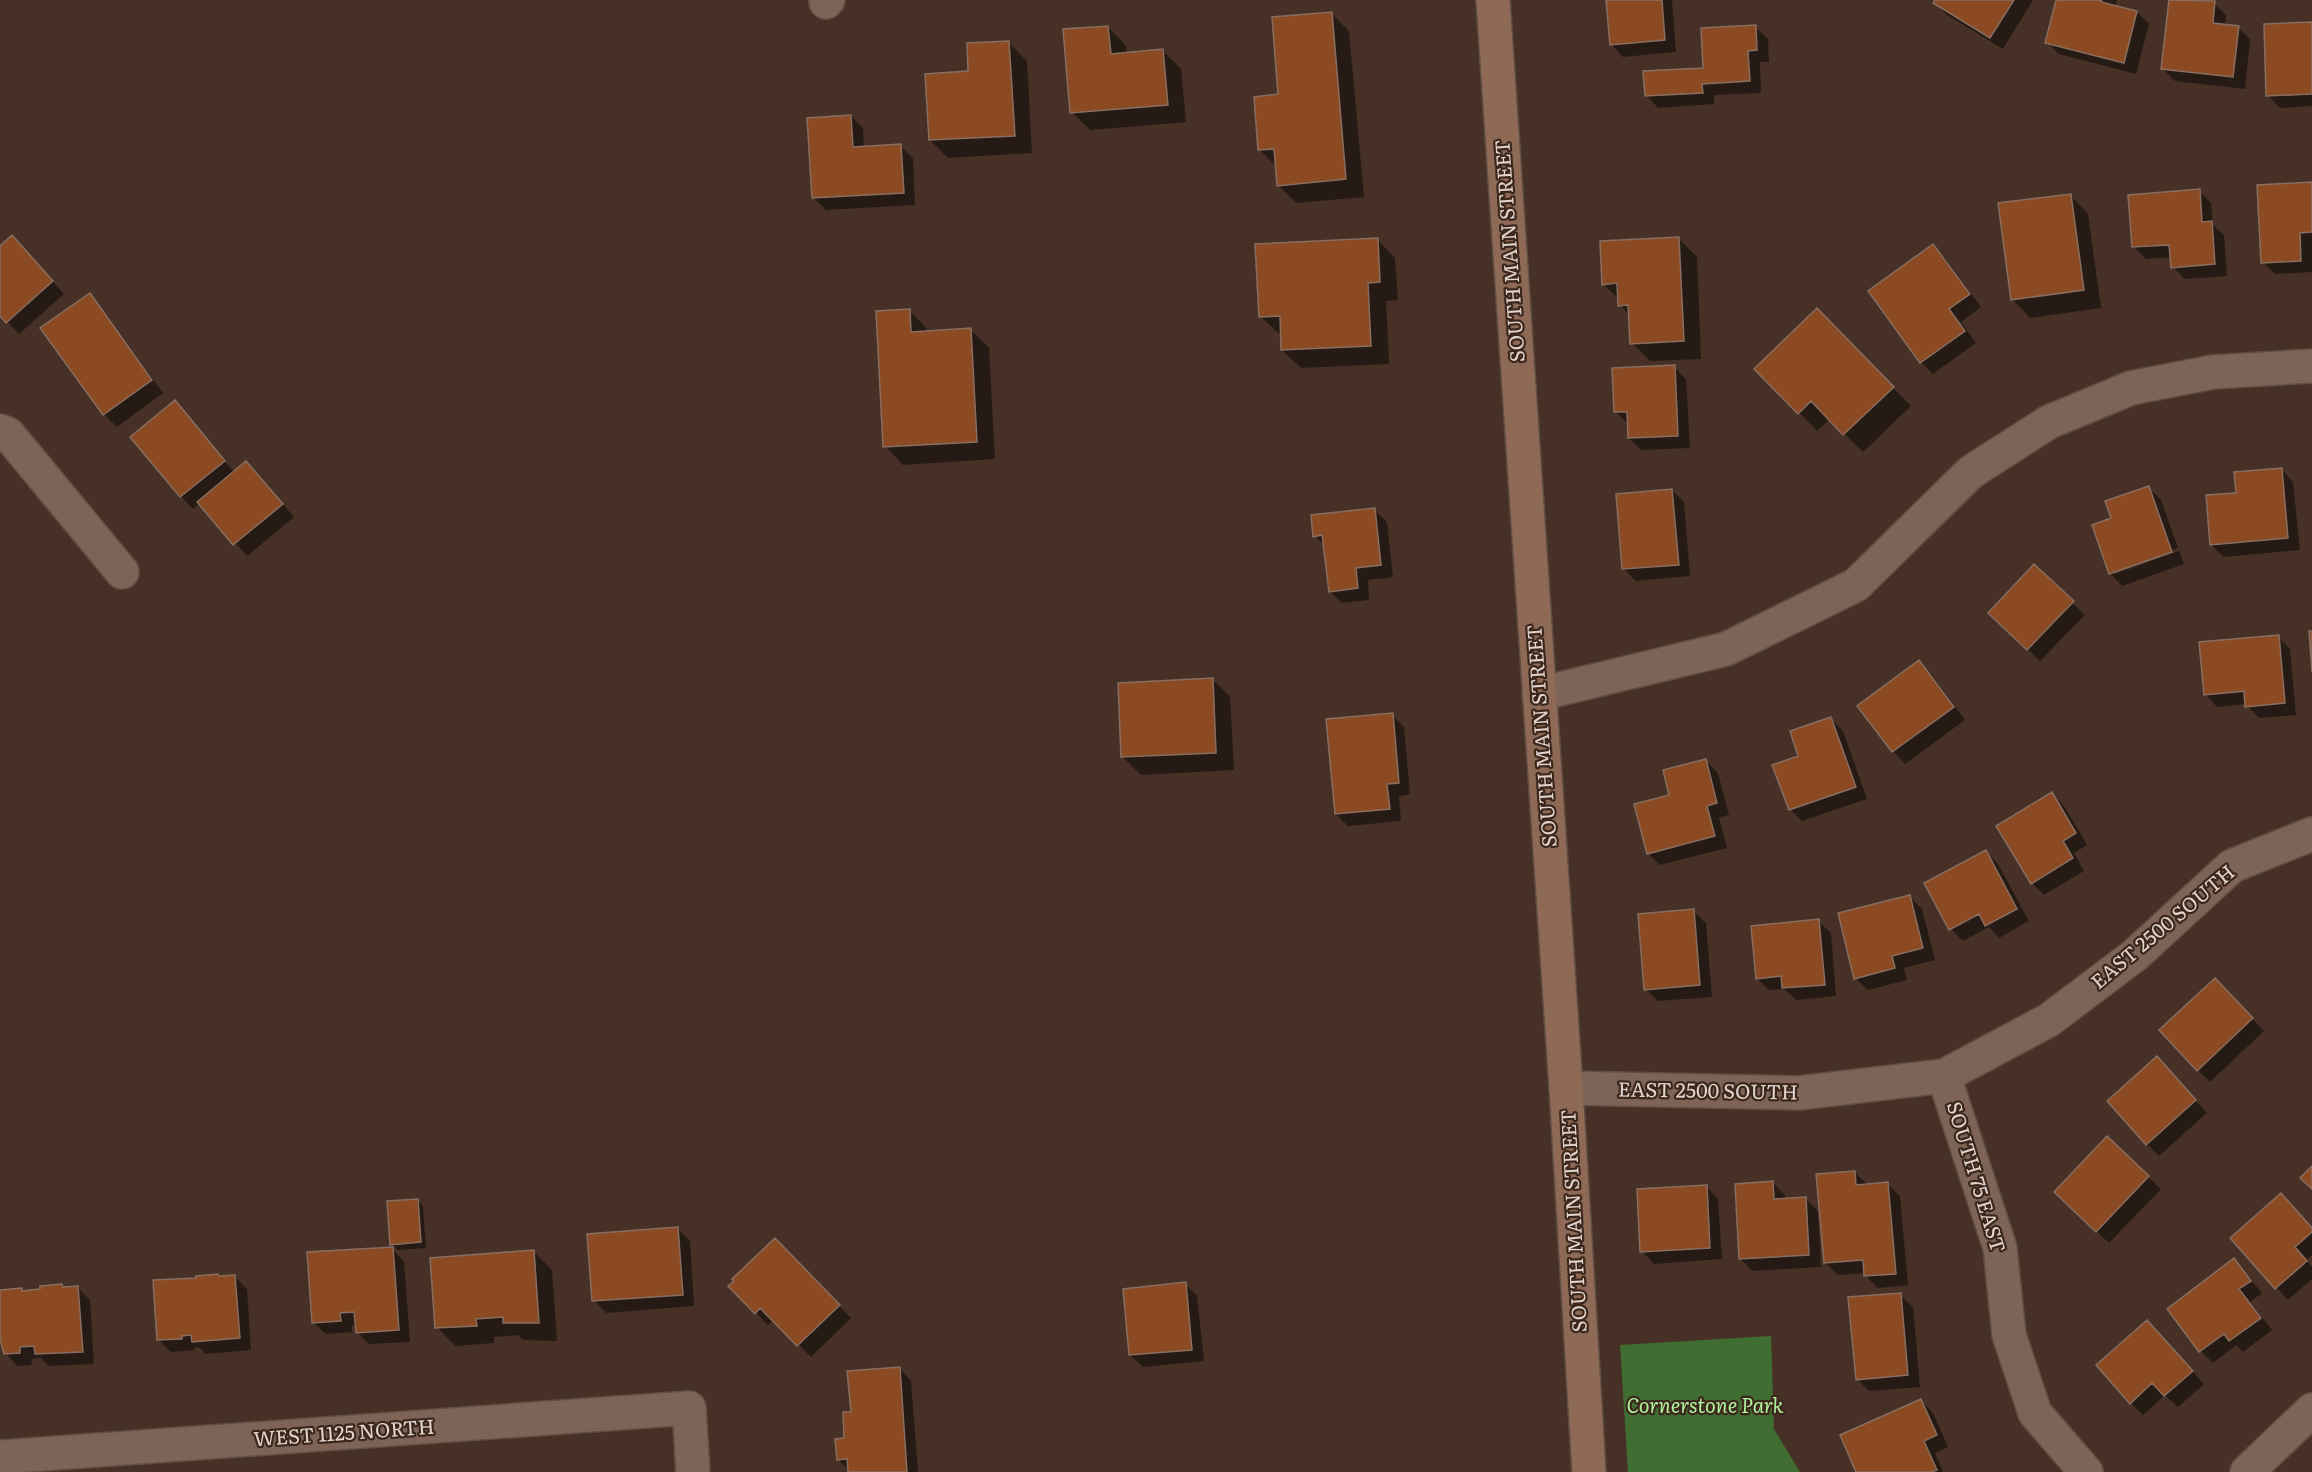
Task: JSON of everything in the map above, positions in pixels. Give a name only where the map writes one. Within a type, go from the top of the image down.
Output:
[{"type":"street","name":"SOUTH MAIN STREET","points":[[1493,0],[1566,1088],[1588,1472]]},
{"type":"street","points":[[1539,694],[1726,649],[1856,585],[1971,472],[2049,422],[2132,388],[2213,372],[2312,366]]},
{"type":"street","points":[[0,431],[8,434],[122,572]]},
{"type":"street","name":"EAST 2500 SOUTH","points":[[1566,1088],[1799,1093],[1944,1077],[2049,1020],[2135,955],[2232,866],[2312,834]]},
{"type":"street","name":"SOUTH 75 EAST","points":[[1944,1077],[2000,1248],[2009,1335],[2035,1413],[2086,1472]]},
{"type":"street","name":"WEST 1125 NORTH","points":[[0,1457],[689,1408],[693,1472]]},
{"type":"street","points":[[2247,1472],[2312,1410]]},
{"type":"green space","name":"Cornerstone Park","points":[[1771,1336],[1774,1429],[1800,1472],[1628,1472],[1620,1345]]},
{"type":"building","points":[[1606,0],[1662,0],[1665,40],[1610,45]]},
{"type":"building","points":[[1935,0],[2014,0],[1990,38],[1933,3]]},
{"type":"building","points":[[2056,0],[2102,0],[2101,2],[2137,11],[2124,63],[2045,43]]},
{"type":"building","points":[[2169,0],[2215,1],[2213,23],[2239,26],[2233,77],[2161,69]]},
{"type":"building","points":[[1332,12],[1346,179],[1277,186],[1274,149],[1258,150],[1254,97],[1278,94],[1272,17]]},
{"type":"building","points":[[2312,22],[2312,94],[2266,96],[2264,24]]},
{"type":"building","points":[[1756,25],[1757,50],[1748,51],[1750,81],[1702,84],[1703,93],[1645,96],[1643,71],[1703,68],[1701,28]]},
{"type":"building","points":[[1108,26],[1111,54],[1163,49],[1168,105],[1070,113],[1063,29]]},
{"type":"building","points":[[1009,41],[1015,136],[929,140],[925,74],[968,71],[967,43]]},
{"type":"building","points":[[851,115],[853,147],[901,144],[904,193],[812,198],[807,118]]},
{"type":"building","points":[[2312,182],[2312,232],[2300,233],[2301,261],[2261,263],[2257,185]]},
{"type":"building","points":[[2200,189],[2202,222],[2212,221],[2215,264],[2171,268],[2169,245],[2132,247],[2128,195]]},
{"type":"building","points":[[2071,194],[2084,290],[2011,300],[1998,203]]},
{"type":"building","points":[[12,235],[53,281],[6,323],[0,316],[0,246]]},
{"type":"building","points":[[1679,237],[1684,341],[1630,344],[1628,305],[1618,306],[1617,283],[1602,285],[1600,241]]},
{"type":"building","points":[[1378,238],[1380,282],[1368,283],[1371,346],[1281,350],[1280,316],[1259,317],[1255,244]]},
{"type":"building","points":[[1933,244],[1970,294],[1949,309],[1965,331],[1920,363],[1868,291]]},
{"type":"building","points":[[90,293],[152,380],[103,415],[40,328]]},
{"type":"building","points":[[1817,308],[1894,387],[1843,435],[1811,401],[1798,414],[1754,369]]},
{"type":"building","points":[[910,309],[911,332],[971,328],[977,442],[883,447],[876,311]]},
{"type":"building","points":[[1675,365],[1678,436],[1628,438],[1627,412],[1614,412],[1612,368]]},
{"type":"building","points":[[175,400],[225,461],[180,497],[130,437]]},
{"type":"building","points":[[246,461],[283,504],[233,545],[197,502]]},
{"type":"building","points":[[2282,468],[2288,538],[2210,545],[2206,495],[2236,493],[2234,472]]},
{"type":"building","points":[[2149,486],[2172,552],[2109,574],[2092,525],[2111,518],[2105,501]]},
{"type":"building","points":[[1672,489],[1679,565],[1622,569],[1616,494]]},
{"type":"building","points":[[1375,508],[1381,565],[1356,568],[1358,588],[1329,592],[1322,535],[1313,537],[1311,515]]},
{"type":"building","points":[[2034,564],[2074,601],[2027,650],[1988,613]]},
{"type":"building","points":[[2309,631],[2312,631],[2312,672]]},
{"type":"building","points":[[2279,635],[2285,703],[2245,707],[2244,691],[2204,695],[2199,642]]},
{"type":"building","points":[[1919,660],[1954,707],[1892,752],[1857,706]]},
{"type":"building","points":[[1213,678],[1216,753],[1121,757],[1118,683]]},
{"type":"building","points":[[1393,713],[1399,783],[1387,784],[1390,809],[1335,814],[1326,719]]},
{"type":"building","points":[[1831,717],[1856,787],[1789,810],[1772,765],[1798,756],[1790,731]]},
{"type":"building","points":[[1706,759],[1717,803],[1707,806],[1715,836],[1647,854],[1634,804],[1669,795],[1663,770]]},
{"type":"building","points":[[2052,792],[2076,833],[2063,841],[2073,858],[2031,884],[1996,826]]},
{"type":"building","points":[[1986,850],[2017,909],[1985,926],[1979,914],[1949,930],[1924,883]]},
{"type":"building","points":[[1910,895],[1923,948],[1892,956],[1895,968],[1854,979],[1838,913]]},
{"type":"building","points":[[1694,909],[1700,985],[1644,990],[1638,914]]},
{"type":"building","points":[[1819,919],[1825,985],[1782,988],[1781,976],[1756,979],[1751,926]]},
{"type":"building","points":[[2215,978],[2253,1018],[2197,1071],[2159,1030]]},
{"type":"building","points":[[2157,1056],[2196,1100],[2146,1145],[2107,1101]]},
{"type":"building","points":[[2107,1136],[2149,1176],[2096,1232],[2054,1192]]},
{"type":"building","points":[[2312,1166],[2312,1189],[2300,1178]]},
{"type":"building","points":[[1855,1171],[1856,1185],[1888,1182],[1896,1274],[1864,1276],[1863,1260],[1824,1263],[1816,1174]]},
{"type":"building","points":[[1773,1181],[1774,1199],[1806,1197],[1809,1255],[1739,1259],[1735,1184]]},
{"type":"building","points":[[1707,1185],[1710,1248],[1640,1252],[1637,1189]]},
{"type":"building","points":[[2281,1193],[2312,1228],[2312,1232],[2295,1247],[2307,1261],[2275,1289],[2230,1238]]},
{"type":"building","points":[[418,1199],[421,1242],[390,1245],[387,1201]]},
{"type":"building","points":[[678,1227],[683,1295],[592,1301],[587,1234]]},
{"type":"building","points":[[775,1238],[840,1305],[797,1346],[760,1308],[755,1314],[728,1286],[734,1281],[732,1279]]},
{"type":"building","points":[[393,1247],[399,1330],[356,1333],[354,1312],[340,1313],[341,1321],[312,1323],[307,1252]]},
{"type":"building","points":[[534,1250],[539,1323],[503,1323],[503,1317],[476,1319],[477,1326],[435,1328],[430,1258]]},
{"type":"building","points":[[2234,1258],[2251,1281],[2239,1289],[2261,1318],[2229,1341],[2224,1334],[2199,1352],[2167,1309]]},
{"type":"building","points":[[218,1274],[219,1276],[235,1275],[240,1338],[192,1342],[191,1335],[182,1336],[182,1339],[157,1340],[153,1280],[196,1278],[196,1276]]},
{"type":"building","points":[[1186,1282],[1192,1350],[1129,1355],[1123,1289]]},
{"type":"building","points":[[62,1284],[63,1287],[78,1286],[83,1352],[35,1354],[34,1346],[20,1347],[20,1353],[4,1354],[0,1339],[0,1290],[22,1288],[22,1291],[40,1289],[40,1286]]},
{"type":"building","points":[[1901,1293],[1908,1375],[1856,1380],[1848,1297]]},
{"type":"building","points":[[2147,1320],[2193,1371],[2164,1396],[2152,1383],[2130,1404],[2096,1365]]},
{"type":"building","points":[[900,1367],[907,1472],[848,1472],[847,1459],[837,1460],[835,1439],[844,1438],[843,1412],[851,1412],[847,1371]]},
{"type":"building","points":[[1921,1399],[1937,1435],[1924,1441],[1937,1470],[1931,1472],[1856,1472],[1840,1435]]}]
